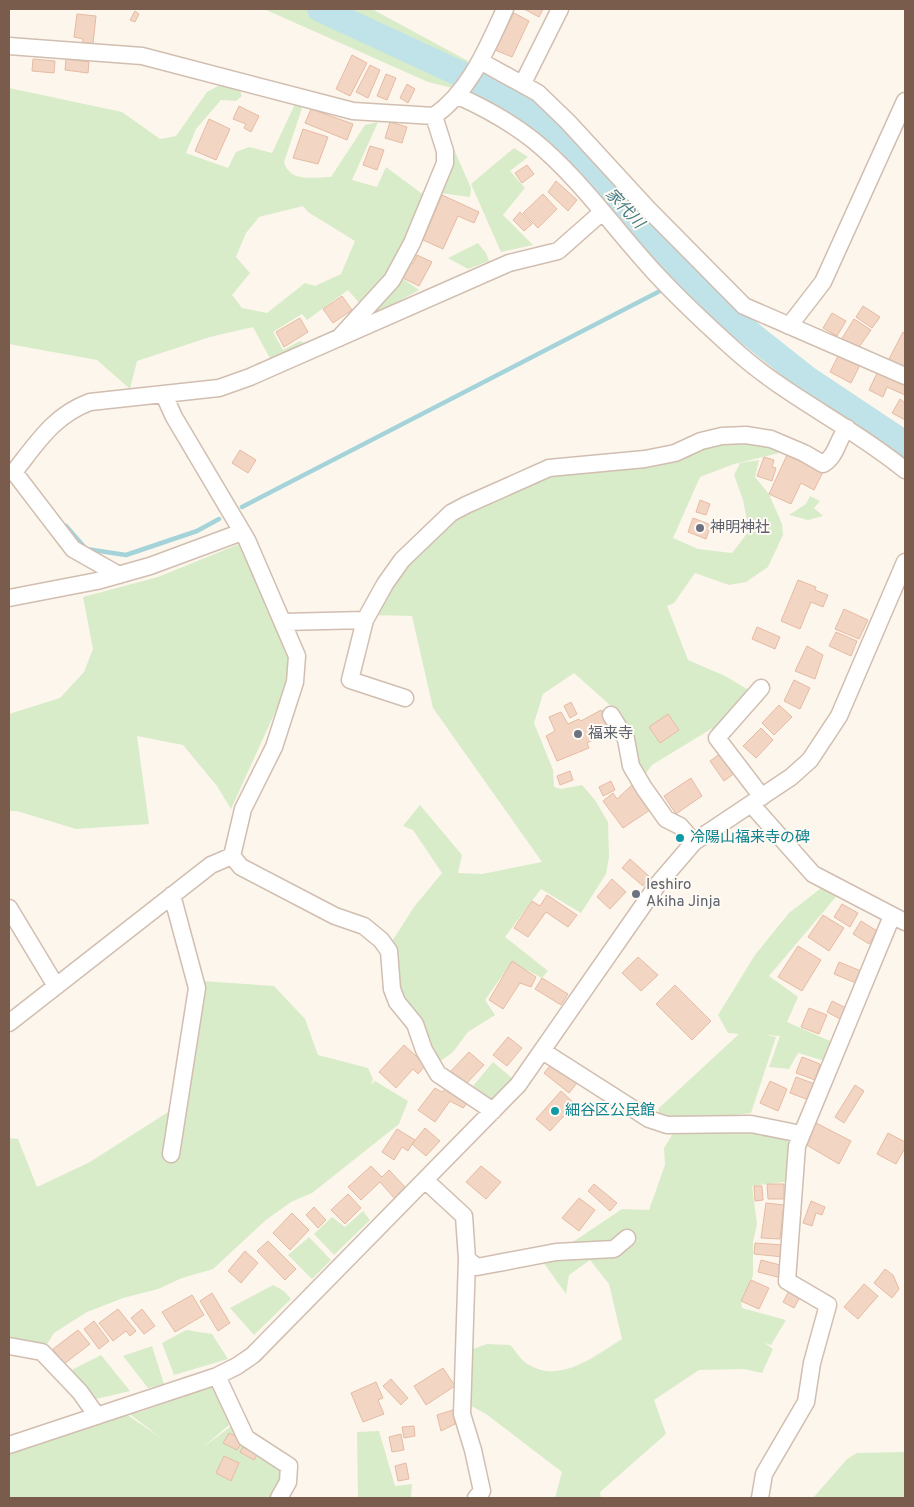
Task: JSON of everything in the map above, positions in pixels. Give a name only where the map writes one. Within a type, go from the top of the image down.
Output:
[{"type":"street","points":[[9,46],[142,56],[352,111],[434,116],[461,91],[478,63],[505,9]]},
{"type":"street","points":[[522,83],[560,9]]},
{"type":"street","points":[[478,63],[522,83],[538,93],[568,122],[648,209],[744,306],[905,376]]},
{"type":"street","points":[[461,91],[533,141],[557,163],[656,274],[740,355],[882,452],[905,470]]},
{"type":"street","points":[[789,326],[822,282],[905,101]]},
{"type":"street","points":[[338,339],[392,280],[412,243],[445,163],[445,150],[434,116]]},
{"type":"street","points":[[119,574],[73,549],[14,472],[47,430],[72,408],[90,402],[164,396],[219,388],[338,339],[509,263],[558,251],[601,213]]},
{"type":"street","points":[[164,396],[174,417],[242,532],[297,656],[296,682],[274,747],[243,809],[232,856]]},
{"type":"street","points":[[405,698],[350,680],[364,620],[385,584],[402,560],[451,513],[549,468],[646,459],[675,453],[701,441],[746,435],[771,440],[804,453],[823,464],[832,459],[840,436],[847,428]]},
{"type":"street","points":[[9,598],[119,574],[242,532]]},
{"type":"street","points":[[9,1445],[217,1376],[237,1366],[254,1354],[518,1085],[544,1052],[658,884],[694,842],[802,769],[825,740],[839,716],[905,562]]},
{"type":"street","points":[[283,622],[364,620]]},
{"type":"street","points":[[760,1498],[764,1474],[806,1402],[812,1363],[828,1305],[787,1281],[797,1146],[899,919],[813,874],[756,800],[717,738],[761,688]]},
{"type":"street","points":[[611,715],[626,739],[631,766],[644,788],[666,819],[680,826],[694,842]]},
{"type":"street","points":[[9,1023],[211,865],[232,856]]},
{"type":"street","points":[[232,856],[241,867],[335,916],[364,926],[381,940],[389,951],[392,989],[397,1002],[415,1024],[424,1050],[438,1074],[493,1111]]},
{"type":"street","points":[[171,1154],[197,988],[172,895]]},
{"type":"street","points":[[9,908],[56,986]]},
{"type":"street","points":[[544,1052],[649,1119],[666,1125],[751,1124],[802,1134]]},
{"type":"street","points":[[425,1180],[464,1216],[467,1259],[462,1414],[473,1450],[482,1491],[476,1498]]},
{"type":"street","points":[[467,1259],[477,1267],[556,1252],[614,1249],[626,1238]]},
{"type":"street","points":[[9,1346],[42,1352],[80,1392],[97,1416]]},
{"type":"street","points":[[217,1376],[246,1438],[289,1466],[288,1482],[279,1498]]},
{"type":"green space","points":[[264,9],[372,9],[468,61],[469,92],[428,82]]},
{"type":"green space","points":[[218,86],[239,88],[242,96],[236,101],[221,100],[196,129],[186,153],[228,168],[236,152],[249,147],[272,153],[295,104],[302,108],[284,162],[287,169],[297,176],[310,178],[331,177],[365,125],[378,122],[352,180],[377,187],[386,167],[425,196],[394,272],[361,305],[348,290],[307,320],[302,314],[273,332],[283,350],[300,341],[309,345],[272,362],[253,327],[210,337],[137,361],[130,389],[97,360],[9,344],[9,88],[122,112],[160,139],[176,136],[207,92]],"holes":[[[303,206],[308,212],[355,241],[341,274],[315,286],[305,283],[267,313],[242,308],[232,295],[250,273],[236,257],[246,233],[259,217]]]},
{"type":"green space","points":[[444,127],[471,188],[470,197],[440,193]]},
{"type":"green space","points":[[514,148],[528,157],[510,171],[525,188],[503,215],[533,245],[501,252],[471,184]]},
{"type":"green space","points":[[478,243],[486,253],[489,261],[468,269],[448,258]]},
{"type":"green space","points":[[399,276],[419,290],[353,327]]},
{"type":"green space","points":[[771,439],[779,453],[734,464],[700,477],[673,538],[698,549],[732,553],[749,531],[743,500],[734,475],[740,463],[759,460],[755,477],[769,494],[782,524],[783,535],[768,567],[746,582],[729,585],[695,573],[674,603],[667,606],[688,660],[725,676],[752,692],[718,729],[711,729],[652,765],[644,776],[628,737],[611,706],[574,673],[543,694],[534,723],[553,770],[554,787],[561,789],[582,785],[595,800],[608,822],[609,857],[606,874],[581,913],[541,889],[505,937],[548,971],[542,978],[512,962],[485,1000],[495,1015],[468,1032],[453,1052],[435,1065],[410,1018],[387,949],[414,907],[442,873],[413,830],[403,826],[420,805],[462,855],[458,873],[482,874],[542,862],[433,708],[412,616],[371,615],[414,549],[451,513],[528,481],[595,463],[703,440]]},
{"type":"green space","points":[[810,496],[820,501],[814,508],[823,516],[808,520],[789,515],[806,504]]},
{"type":"green space","points":[[239,544],[261,571],[297,664],[231,809],[217,786],[183,745],[137,736],[149,824],[76,829],[17,811],[9,811],[9,714],[60,698],[84,672],[93,649],[83,597],[158,577]]},
{"type":"green space","points":[[825,885],[840,892],[769,976],[798,997],[787,1022],[830,1041],[825,1061],[798,1053],[789,1069],[769,1067],[780,1036],[765,1035],[776,1037],[751,1113],[719,1117],[661,1118],[658,1109],[739,1034],[728,1033],[718,1015],[755,955],[789,913]]},
{"type":"green space","points":[[201,981],[274,986],[305,1019],[318,1055],[368,1068],[373,1079],[371,1085],[375,1081],[408,1101],[399,1124],[312,1193],[291,1202],[266,1220],[213,1269],[182,1278],[158,1289],[123,1298],[87,1312],[54,1333],[42,1352],[9,1346],[9,1138],[18,1139],[37,1187],[90,1162],[179,1105]]},
{"type":"green space","points":[[493,1062],[512,1078],[494,1102],[473,1086]]},
{"type":"green space","points":[[749,1127],[792,1138],[791,1181],[752,1186],[757,1224],[753,1242],[753,1276],[741,1301],[742,1308],[786,1320],[771,1345],[765,1343],[773,1349],[762,1373],[744,1369],[699,1370],[654,1400],[666,1434],[600,1492],[601,1498],[555,1498],[562,1472],[486,1414],[464,1402],[465,1352],[487,1344],[510,1345],[526,1364],[541,1370],[553,1371],[578,1365],[622,1339],[609,1284],[590,1260],[569,1275],[566,1294],[543,1262],[622,1209],[649,1210],[665,1165],[664,1148],[674,1132]]},
{"type":"green space","points":[[363,1211],[370,1220],[334,1255],[314,1234],[332,1217],[345,1227]]},
{"type":"green space","points":[[309,1237],[331,1260],[312,1279],[288,1255]]},
{"type":"green space","points":[[273,1285],[284,1291],[291,1299],[254,1335],[230,1308]]},
{"type":"green space","points":[[186,1330],[212,1334],[228,1359],[174,1375],[162,1343]]},
{"type":"green space","points":[[152,1346],[164,1384],[148,1388],[123,1356]]},
{"type":"green space","points":[[101,1355],[130,1391],[92,1400],[66,1373]]},
{"type":"green space","points":[[215,1385],[229,1425],[202,1448],[238,1421],[289,1466],[277,1498],[9,1498],[9,1451],[123,1412],[164,1440],[128,1413],[140,1412]]},
{"type":"green space","points":[[379,1431],[395,1486],[412,1484],[411,1498],[358,1498],[357,1432]]},
{"type":"green space","points":[[905,1452],[905,1498],[813,1498],[847,1459],[857,1453]]},
{"type":"building","points":[[524,9],[543,9],[539,17]]},
{"type":"building","points":[[135,11],[139,14],[135,22],[130,20]]},
{"type":"building","points":[[514,13],[529,21],[512,57],[495,50]]},
{"type":"building","points":[[77,14],[96,16],[93,44],[82,50],[83,39],[74,37]]},
{"type":"building","points":[[352,55],[367,63],[350,96],[336,89]]},
{"type":"building","points":[[33,59],[55,61],[54,73],[32,71]]},
{"type":"building","points":[[66,59],[89,62],[88,73],[65,70]]},
{"type":"building","points":[[370,65],[380,70],[368,98],[356,92]]},
{"type":"building","points":[[386,74],[396,78],[387,100],[377,96]]},
{"type":"building","points":[[407,84],[415,89],[408,103],[400,98]]},
{"type":"building","points":[[239,106],[259,116],[251,132],[244,128],[246,124],[233,119]]},
{"type":"building","points":[[311,109],[353,124],[347,140],[305,123]]},
{"type":"building","points":[[209,119],[230,129],[216,160],[195,151]]},
{"type":"building","points":[[390,122],[407,127],[402,143],[385,138]]},
{"type":"building","points":[[303,129],[328,137],[318,164],[293,158]]},
{"type":"building","points":[[370,146],[384,150],[377,170],[363,165]]},
{"type":"building","points":[[527,165],[534,174],[522,183],[515,173]]},
{"type":"building","points":[[556,181],[577,200],[568,211],[548,192]]},
{"type":"building","points":[[543,194],[557,209],[538,228],[523,213]]},
{"type":"building","points":[[442,195],[479,212],[474,223],[458,216],[443,249],[423,240]]},
{"type":"building","points":[[520,212],[532,224],[524,231],[513,220]]},
{"type":"building","points":[[417,255],[432,262],[419,286],[401,277],[409,262],[413,264]]},
{"type":"building","points":[[342,296],[352,310],[333,323],[323,309]]},
{"type":"building","points":[[863,306],[880,317],[872,328],[856,317]]},
{"type":"building","points":[[832,313],[846,321],[837,336],[823,328]]},
{"type":"building","points":[[300,318],[308,332],[284,347],[276,332]]},
{"type":"building","points":[[854,319],[871,330],[857,350],[841,340]]},
{"type":"building","points":[[903,332],[905,333],[905,370],[888,361]]},
{"type":"building","points":[[839,354],[860,365],[851,383],[830,372]]},
{"type":"building","points":[[879,369],[905,381],[905,395],[887,387],[883,397],[869,390]]},
{"type":"building","points":[[900,399],[905,403],[905,420],[892,413]]},
{"type":"building","points":[[240,450],[256,460],[248,473],[232,463]]},
{"type":"building","points":[[787,455],[823,472],[814,490],[801,483],[791,504],[769,494]]},
{"type":"building","points":[[764,457],[774,460],[772,467],[776,468],[772,481],[757,476]]},
{"type":"building","points":[[700,500],[710,504],[706,515],[696,512]]},
{"type":"building","name":"神明神社","points":[[693,518],[711,525],[706,539],[688,532]]},
{"type":"building","points":[[798,580],[816,587],[815,590],[828,595],[823,607],[811,602],[800,629],[781,621]]},
{"type":"building","points":[[844,609],[868,620],[859,639],[835,629]]},
{"type":"building","points":[[757,627],[780,637],[775,649],[752,639]]},
{"type":"building","points":[[836,632],[857,641],[851,656],[829,646]]},
{"type":"building","points":[[807,646],[823,655],[815,679],[795,671]]},
{"type":"building","points":[[794,680],[810,688],[800,709],[784,701]]},
{"type":"building","points":[[571,702],[577,714],[570,718],[564,706]]},
{"type":"building","points":[[779,705],[792,717],[774,735],[762,723]]},
{"type":"building","name":"福来寺","points":[[601,710],[611,731],[587,743],[589,748],[557,761],[546,736],[555,731],[549,717],[561,712],[568,724],[579,719],[581,721]]},
{"type":"building","points":[[668,714],[679,730],[660,743],[649,727]]},
{"type":"building","points":[[761,728],[773,740],[756,758],[743,746]]},
{"type":"building","points":[[721,753],[735,773],[724,781],[710,761]]},
{"type":"building","points":[[570,771],[573,780],[560,785],[557,776]]},
{"type":"building","points":[[691,778],[702,796],[676,814],[664,796]]},
{"type":"building","points":[[611,781],[615,790],[603,796],[599,787]]},
{"type":"building","points":[[632,785],[650,810],[623,828],[603,801],[613,793],[617,799]]},
{"type":"building","points":[[630,859],[650,877],[643,886],[622,868]]},
{"type":"building","points":[[612,879],[626,892],[610,909],[597,897]]},
{"type":"building","points":[[547,895],[577,915],[568,927],[546,912],[528,937],[514,928],[532,901],[540,906]]},
{"type":"building","points":[[842,904],[858,913],[850,927],[834,917]]},
{"type":"building","points":[[823,915],[844,928],[829,951],[808,937]]},
{"type":"building","points":[[861,921],[877,931],[869,944],[853,934]]},
{"type":"building","points":[[798,946],[821,960],[802,991],[778,977]]},
{"type":"building","points":[[638,957],[658,975],[641,991],[622,973]]},
{"type":"building","points":[[512,961],[536,977],[531,987],[520,983],[503,1009],[489,1000]]},
{"type":"building","points":[[839,962],[861,971],[856,983],[834,974]]},
{"type":"building","points":[[542,978],[568,994],[561,1005],[535,989]]},
{"type":"building","points":[[675,985],[711,1021],[692,1040],[656,1004]]},
{"type":"building","points":[[832,1001],[848,1009],[842,1020],[827,1012]]},
{"type":"building","points":[[809,1008],[827,1015],[819,1034],[801,1027]]},
{"type":"building","points":[[508,1037],[522,1048],[507,1066],[493,1055]]},
{"type":"building","points":[[404,1045],[426,1065],[418,1074],[413,1069],[396,1088],[379,1072]]},
{"type":"building","points":[[469,1052],[484,1065],[464,1086],[450,1072]]},
{"type":"building","points":[[802,1057],[820,1064],[815,1080],[796,1073]]},
{"type":"building","points":[[553,1062],[577,1083],[569,1093],[544,1073]]},
{"type":"building","points":[[796,1077],[815,1084],[809,1100],[790,1093]]},
{"type":"building","points":[[770,1081],[787,1089],[778,1111],[760,1103]]},
{"type":"building","points":[[855,1085],[864,1091],[844,1123],[835,1117]]},
{"type":"building","points":[[448,1086],[470,1101],[463,1108],[450,1101],[435,1122],[418,1110],[435,1088],[442,1092]]},
{"type":"building","name":"細谷区公民館","points":[[561,1091],[575,1104],[550,1131],[536,1119]]},
{"type":"building","points":[[816,1123],[851,1141],[839,1164],[805,1144]]},
{"type":"building","points":[[425,1128],[440,1141],[426,1156],[412,1144]]},
{"type":"building","points":[[397,1129],[415,1140],[408,1151],[402,1147],[394,1160],[382,1152]]},
{"type":"building","points":[[888,1133],[905,1142],[905,1148],[896,1164],[877,1154]]},
{"type":"building","points":[[371,1166],[382,1177],[389,1170],[406,1188],[395,1199],[380,1182],[361,1200],[348,1187]]},
{"type":"building","points":[[481,1166],[501,1182],[486,1199],[466,1182]]},
{"type":"building","points":[[594,1184],[617,1203],[610,1211],[588,1191]]},
{"type":"building","points":[[767,1184],[784,1184],[784,1199],[768,1199]]},
{"type":"building","points":[[754,1186],[762,1186],[763,1200],[755,1201]]},
{"type":"building","points":[[348,1194],[361,1208],[345,1224],[331,1210]]},
{"type":"building","points":[[579,1198],[595,1210],[579,1231],[562,1218]]},
{"type":"building","points":[[811,1201],[825,1207],[822,1215],[816,1213],[812,1226],[803,1223]]},
{"type":"building","points":[[766,1203],[784,1205],[780,1239],[761,1238]]},
{"type":"building","points":[[314,1207],[326,1220],[318,1228],[306,1215]]},
{"type":"building","points":[[292,1213],[309,1230],[290,1250],[273,1233]]},
{"type":"building","points":[[268,1241],[296,1269],[285,1280],[257,1251]]},
{"type":"building","points":[[755,1243],[783,1245],[783,1257],[754,1254]]},
{"type":"building","points":[[245,1251],[258,1263],[241,1283],[228,1271]]},
{"type":"building","points":[[761,1260],[784,1266],[781,1278],[758,1272]]},
{"type":"building","points":[[885,1269],[893,1275],[899,1289],[892,1298],[874,1283]]},
{"type":"building","points":[[751,1280],[769,1288],[759,1309],[741,1301]]},
{"type":"building","points":[[864,1284],[878,1296],[858,1319],[844,1307]]},
{"type":"building","points":[[789,1291],[800,1297],[794,1308],[783,1302]]},
{"type":"building","points":[[212,1293],[230,1323],[218,1331],[200,1301]]},
{"type":"building","points":[[192,1295],[204,1315],[175,1332],[162,1312]]},
{"type":"building","points":[[118,1309],[136,1331],[130,1336],[126,1331],[113,1341],[99,1323]]},
{"type":"building","points":[[142,1309],[155,1326],[144,1334],[131,1318]]},
{"type":"building","points":[[94,1321],[109,1341],[99,1349],[84,1329]]},
{"type":"building","points":[[78,1330],[90,1344],[64,1364],[53,1349]]},
{"type":"building","points":[[443,1368],[455,1386],[426,1405],[414,1386]]},
{"type":"building","points":[[391,1379],[408,1398],[401,1405],[383,1386]]},
{"type":"building","points":[[376,1382],[383,1398],[378,1400],[384,1414],[363,1422],[351,1393]]},
{"type":"building","points":[[453,1410],[455,1424],[441,1431],[437,1415]]},
{"type":"building","points":[[414,1426],[415,1436],[404,1438],[402,1427]]},
{"type":"building","points":[[229,1433],[243,1440],[237,1450],[223,1443]]},
{"type":"building","points":[[401,1434],[404,1450],[392,1452],[389,1437]]},
{"type":"building","points":[[246,1442],[260,1449],[254,1460],[240,1452]]},
{"type":"building","points":[[224,1456],[239,1463],[231,1481],[216,1473]]},
{"type":"building","points":[[406,1463],[409,1479],[398,1481],[395,1466]]},
{"type":"waterway","name":"家代川","points":[[320,9],[491,88],[521,107],[557,137],[718,308],[806,378],[905,444]]},
{"type":"waterway","points":[[675,280],[682,272]]},
{"type":"waterway","points":[[242,507],[660,291]]},
{"type":"waterway","points":[[66,526],[86,549],[126,555],[197,531],[219,519]]},
{"type":"place","name":"神明神社","points":[[700,528]]},
{"type":"place","name":"福来寺","points":[[578,734]]},
{"type":"place","name":"冷陽山福来寺の碑","points":[[680,838]]},
{"type":"place","name":"Ieshiro Akiha Jinja","points":[[636,894]]},
{"type":"place","name":"細谷区公民館","points":[[555,1111]]}]
